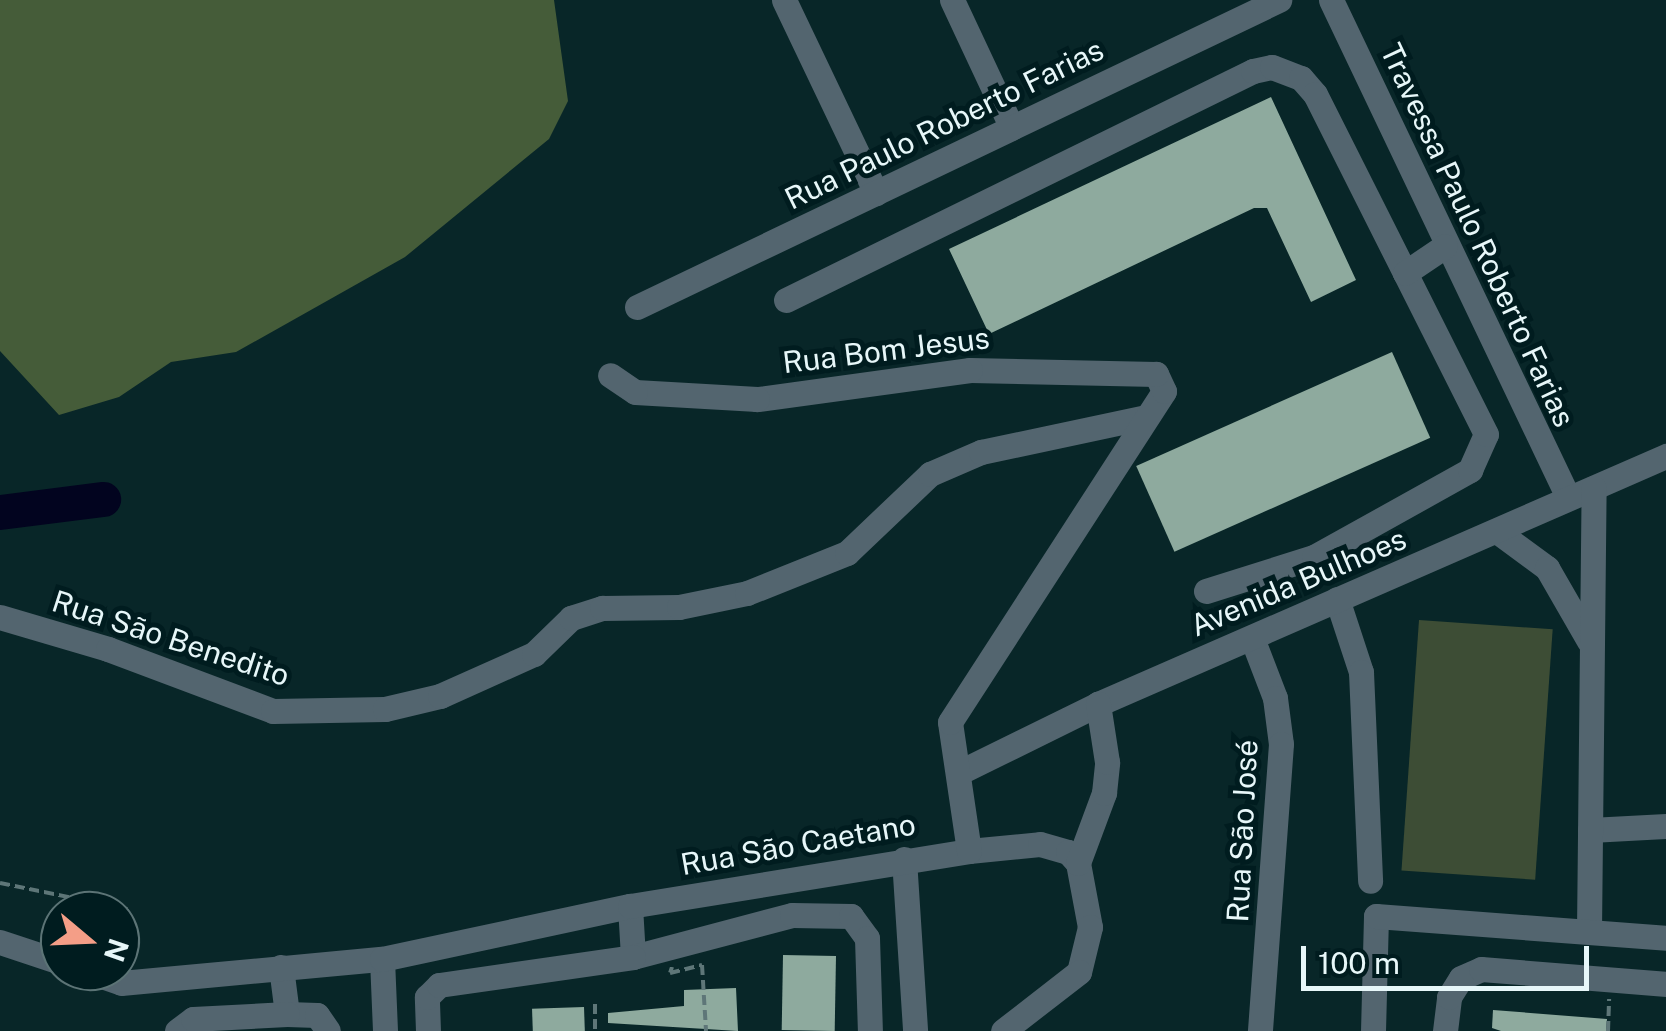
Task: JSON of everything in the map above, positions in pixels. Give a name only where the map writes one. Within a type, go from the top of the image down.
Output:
[{"type":"street","points":[[784,0],[876,193]]},
{"type":"street","points":[[952,0],[1012,128]]},
{"type":"street","name":"Rua Paulo Roberto Farias","points":[[637,307],[1279,0]]},
{"type":"street","name":"Travessa Paulo Roberto Farias","points":[[1331,0],[1568,497]]},
{"type":"street","points":[[786,300],[1272,67],[1302,78],[1315,94],[1486,434],[1480,454],[1459,478],[1314,557],[1206,591]]},
{"type":"street","points":[[1404,272],[1445,246]]},
{"type":"street","name":"Rua Bom Jesus","points":[[610,375],[635,392],[757,399],[970,370],[1145,370],[1156,374],[1164,392],[1146,417]]},
{"type":"street","points":[[969,851],[950,722],[1146,417]]},
{"type":"street","name":"Rua São Benedito","points":[[0,617],[108,648],[273,711],[386,709],[440,696],[534,654],[571,618],[602,608],[680,607],[747,594],[847,552],[930,474],[981,452],[1146,417]]},
{"type":"street","name":"Avenida Bulhoes","points":[[958,772],[1098,704],[1666,456]]},
{"type":"street","points":[[1589,931],[1594,488]]},
{"type":"street","points":[[1498,532],[1547,568],[1590,641]]},
{"type":"street","points":[[1337,599],[1360,672],[1370,880]]},
{"type":"street","name":"Rua São José","points":[[1252,638],[1275,698],[1281,744],[1260,1031]]},
{"type":"street","points":[[1003,1031],[1079,972],[1090,927],[1078,863],[1104,793],[1107,762],[1098,704]]},
{"type":"street","points":[[1590,830],[1666,826]]},
{"type":"street","name":"Rua São Caetano","points":[[140,981],[382,959],[630,916],[904,858],[1040,844],[1056,846],[1078,863]]},
{"type":"street","points":[[904,858],[914,1031]]},
{"type":"street","points":[[428,1031],[427,997],[440,985],[633,957],[792,915],[851,916],[867,938],[870,1031]]},
{"type":"street","points":[[630,916],[633,957]]},
{"type":"street","points":[[1374,1031],[1376,916],[1589,931],[1657,941],[1658,983],[1481,969],[1461,978],[1449,997],[1445,1031]]},
{"type":"street","points":[[0,942],[40,955]]},
{"type":"street","points":[[382,959],[385,1031]]},
{"type":"street","points":[[281,967],[287,1014]]},
{"type":"street","points":[[177,1031],[193,1019],[287,1014],[317,1015],[328,1031]]},
{"type":"path","points":[[0,883],[40,891]]},
{"type":"path","points":[[678,945],[670,973],[702,965],[706,1031]]},
{"type":"path","points":[[1608,1031],[1609,980]]},
{"type":"path","points":[[595,1004],[595,1031]]},
{"type":"green space","points":[[0,0],[554,0],[568,101],[549,139],[405,257],[236,352],[171,362],[119,397],[59,415],[0,351]]},
{"type":"green space","points":[[1419,620],[1553,629],[1535,880],[1401,870]]},
{"type":"building","points":[[1271,97],[1356,280],[1311,302],[1267,208],[1254,208],[989,334],[949,249]]},
{"type":"building","points":[[1392,352],[1430,438],[1174,552],[1136,466]]},
{"type":"building","points":[[783,955],[836,956],[835,1031],[782,1030]]},
{"type":"building","points":[[736,988],[738,1031],[608,1023],[608,1013],[684,1006],[684,990]]},
{"type":"building","points":[[584,1007],[585,1031],[533,1031],[532,1009]]},
{"type":"building","points":[[1493,1010],[1607,1019],[1606,1031],[1501,1031],[1492,1028]]},
{"type":"waterway","points":[[0,512],[103,499]]}]
